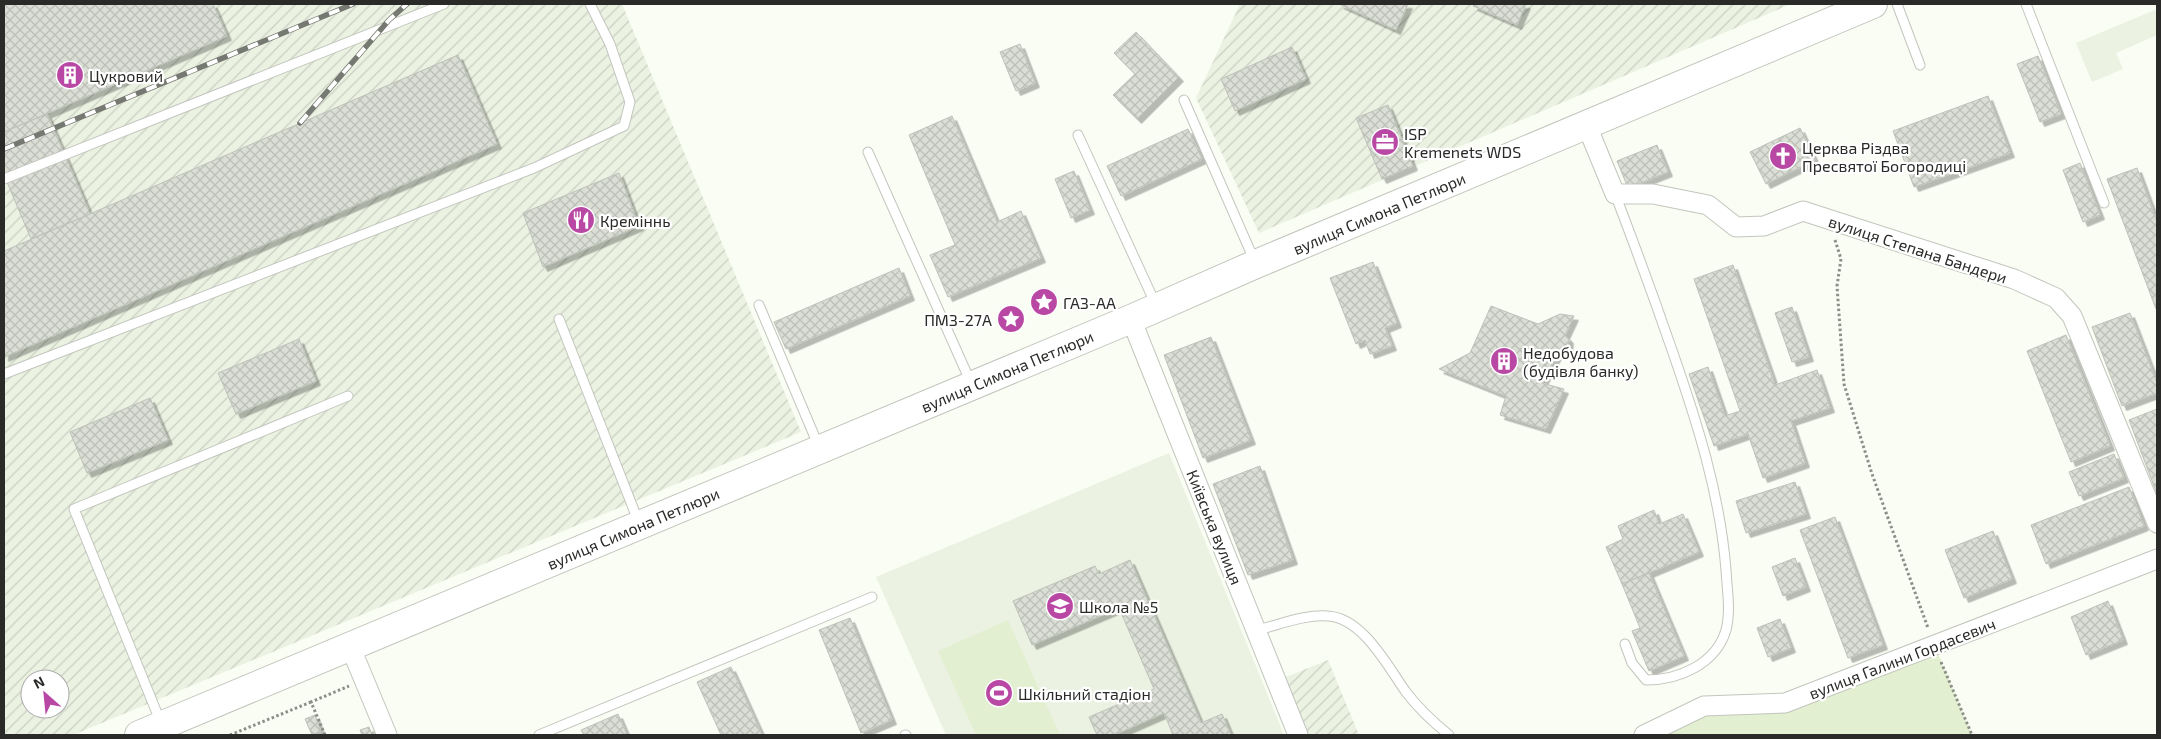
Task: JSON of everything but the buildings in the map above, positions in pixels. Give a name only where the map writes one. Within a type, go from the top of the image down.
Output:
[{"type":"highway","name":"вулиця Симона Петлюри","points":[[150,730],[972,386],[1256,264],[1874,4]]},
{"type":"street","points":[[1587,126],[1615,194]]},
{"type":"street","name":"вулиця Степана Бандери","points":[[1615,194],[1653,194],[1708,205],[1736,227],[1764,226],[1803,211],[2014,279],[2056,298],[2072,316],[2157,523]]},
{"type":"street","name":"Київська вулиця","points":[[1131,319],[1298,735]]},
{"type":"street","name":"вулиця Галини Гордасевич","points":[[1644,735],[1704,706],[1785,703],[2157,559]]},
{"type":"street","points":[[350,646],[387,735]]},
{"type":"lane","points":[[4,179],[444,4]]},
{"type":"lane","points":[[4,374],[534,168],[624,126],[630,102],[610,44],[590,4]]},
{"type":"lane","points":[[1897,4],[1920,65]]},
{"type":"lane","points":[[2026,4],[2104,203]]},
{"type":"lane","points":[[1184,100],[1256,264]]},
{"type":"lane","points":[[1078,135],[1157,307]]},
{"type":"lane","points":[[868,152],[972,386]]},
{"type":"lane","points":[[1615,194],[1697,421],[1716,496],[1729,604],[1726,630],[1713,656],[1698,666],[1683,672],[1662,680],[1646,680],[1632,663],[1625,644]]},
{"type":"lane","points":[[759,305],[820,450]]},
{"type":"lane","points":[[559,319],[640,525]]},
{"type":"lane","points":[[150,730],[74,509],[348,396]]},
{"type":"lane","points":[[539,735],[872,597]]},
{"type":"lane","points":[[1256,630],[1321,616],[1330,616],[1349,623],[1385,658],[1406,691],[1432,721],[1449,735]]},
{"type":"path","points":[[1828,220],[1841,259],[1838,286],[1844,384],[1872,474],[1935,646],[1972,735]]},
{"type":"path","points":[[230,735],[353,685]]},
{"type":"path","points":[[311,702],[325,735]]},
{"type":"shaded area","points":[[4,4],[622,4],[801,432],[73,735],[4,735]]},
{"type":"shaded area","points":[[1240,4],[1791,4],[1259,233],[1196,98]]},
{"type":"shaded area","points":[[2157,9],[2157,35],[2116,53],[2123,69],[2092,82],[2076,43]]},
{"type":"shaded area","name":"Школа №5","points":[[1169,453],[1284,735],[946,735],[876,577]]},
{"type":"shaded area","points":[[1328,660],[1359,735],[1299,735],[1276,681]]},
{"type":"green space","name":"Шкільний стадіон","points":[[1008,620],[1060,735],[976,735],[938,651]]},
{"type":"green space","points":[[1935,646],[1972,735],[1644,735],[1704,706],[1785,703]]},
{"type":"railway","points":[[4,149],[353,4]]},
{"type":"railway","points":[[300,123],[389,20],[407,4]]},
{"type":"place","name":"Цукровий","points":[[70,75]]},
{"type":"place","name":"ISP Kremenets WDS","points":[[1385,142]]},
{"type":"place","name":"Церква Різдва Пресвятої Богородиці","points":[[1783,156]]},
{"type":"place","name":"Креміннь","points":[[581,220]]},
{"type":"place","name":"ГАЗ-АА","points":[[1044,302]]},
{"type":"place","name":"ПМЗ-27А","points":[[1011,319]]},
{"type":"place","name":"Недобудова (будівля банку)","points":[[1504,361]]},
{"type":"place","name":"Школа №5","points":[[1060,606]]},
{"type":"place","name":"Шкільний стадіон","points":[[999,693]]}]
